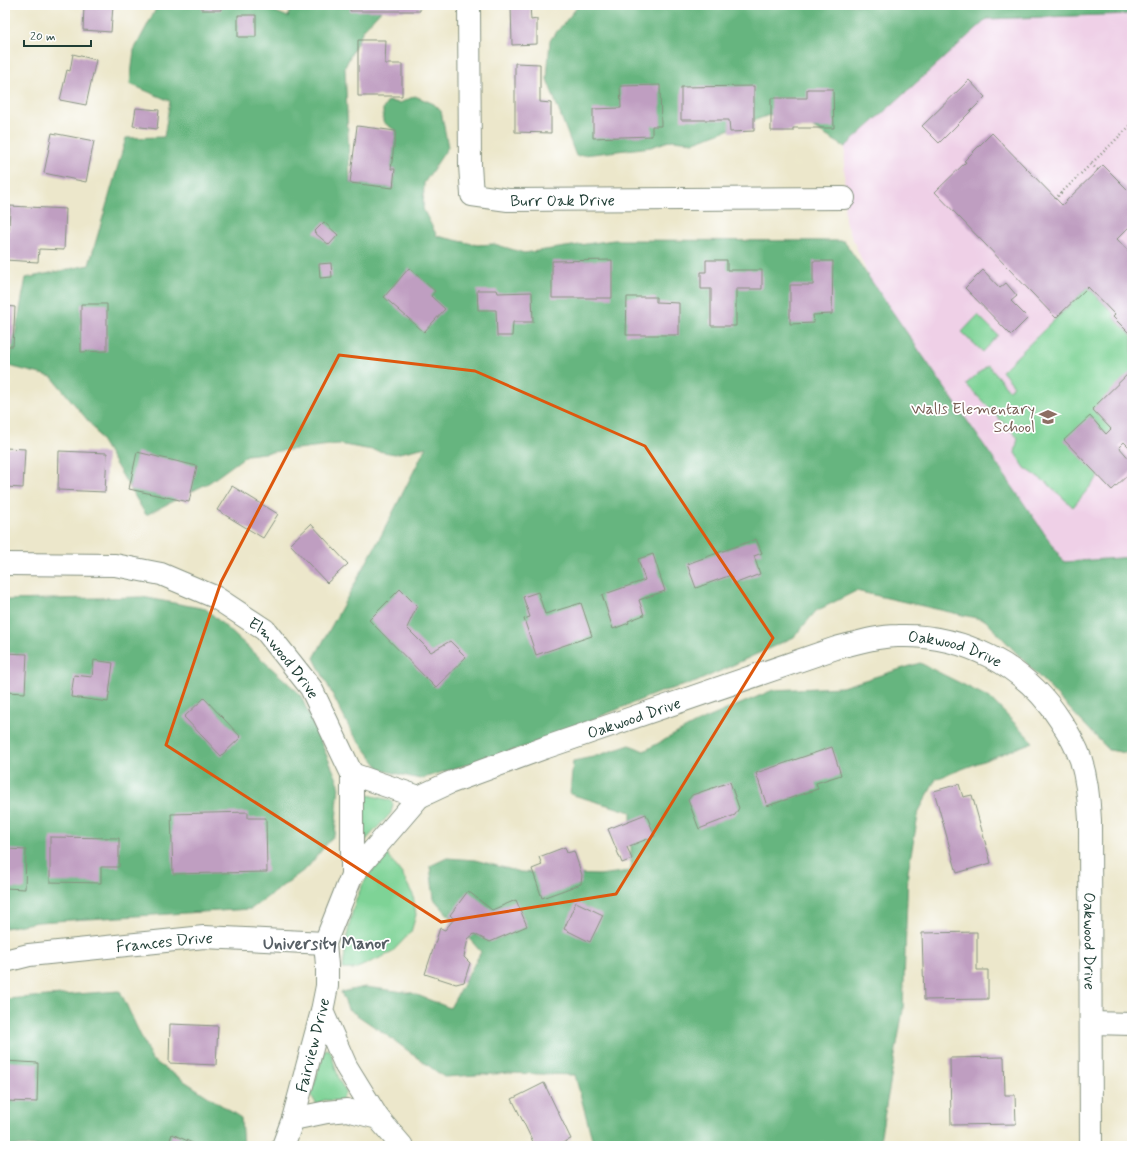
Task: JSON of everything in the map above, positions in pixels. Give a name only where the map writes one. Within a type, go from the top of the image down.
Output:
[{"type":"street","name":"Burr Oak Drive","points":[[469,5],[470,165],[472,195],[508,200],[844,198]]},
{"type":"street","name":"Elmwood Drive","points":[[5,564],[115,565],[161,574],[215,597],[265,630],[311,688],[352,774],[352,875],[325,943]]},
{"type":"street","name":"Oakwood Drive","points":[[352,875],[420,796],[449,783],[544,748],[836,648],[870,639],[898,636],[926,637],[962,644],[989,655],[1012,669],[1032,686],[1057,715],[1068,731],[1080,759],[1088,790],[1090,820],[1091,1146]]},
{"type":"street","points":[[352,774],[420,796]]},
{"type":"street","name":"Frances Drive","points":[[5,961],[29,955],[204,937],[325,943]]},
{"type":"street","name":"Fairview Drive","points":[[283,1146],[293,1119],[322,1011],[327,979],[325,943]]},
{"type":"street","points":[[322,1011],[346,1066],[378,1118],[402,1146]]},
{"type":"street","points":[[1091,1023],[1132,1024]]},
{"type":"street","points":[[293,1119],[327,1112],[347,1110],[378,1118]]},
{"type":"path","points":[[1055,199],[1132,124]]},
{"type":"path","points":[[1092,164],[1098,170]]},
{"type":"path","points":[[1129,252],[1132,248]]},
{"type":"highlighted area","points":[[339,355],[475,371],[645,446],[773,638],[616,894],[441,922],[166,745],[221,582]]},
{"type":"shaded area","name":"Walls Elementary School","points":[[1132,12],[1132,557],[1064,562],[869,278],[845,220],[845,147],[987,19]]},
{"type":"green space","points":[[158,5],[259,5],[288,17],[292,5],[386,5],[363,30],[345,67],[350,183],[393,188],[395,169],[391,169],[396,131],[383,122],[383,109],[388,101],[400,103],[415,96],[434,104],[441,111],[448,147],[424,183],[423,209],[437,236],[477,245],[494,244],[524,253],[614,240],[844,241],[1064,562],[1132,557],[1132,754],[1109,750],[985,620],[856,591],[816,611],[794,637],[696,682],[660,692],[530,745],[420,779],[381,770],[351,731],[314,658],[382,534],[426,447],[395,454],[338,444],[247,455],[210,482],[146,515],[94,428],[52,377],[9,366],[26,278],[89,265],[126,138],[164,137],[170,101],[130,84],[134,50]]},
{"type":"green space","points":[[579,5],[1132,5],[1132,14],[987,19],[845,147],[783,110],[694,142],[672,140],[651,147],[576,156],[547,79],[550,40]]},
{"type":"green space","points":[[1088,287],[1115,315],[1113,317],[1132,336],[1132,370],[1111,429],[1106,434],[1090,416],[1099,476],[1073,507],[1047,483],[1025,468],[1015,453],[1018,438],[966,384],[988,365],[1009,390],[1014,386],[1002,371]]},
{"type":"green space","points":[[978,315],[998,335],[983,352],[962,332]]},
{"type":"green space","points":[[142,597],[206,609],[300,694],[339,784],[335,834],[307,868],[251,909],[38,922],[5,928],[5,600]]},
{"type":"green space","points":[[920,663],[990,698],[1033,742],[936,779],[919,811],[908,871],[903,1010],[879,1146],[594,1146],[575,1075],[509,1073],[444,1077],[348,1009],[341,992],[365,987],[412,993],[450,1008],[481,952],[434,899],[430,866],[447,858],[475,860],[520,872],[599,875],[631,871],[631,812],[570,794],[573,761],[593,757],[630,745],[644,751],[696,723],[773,690],[842,687]]},
{"type":"green space","points":[[364,794],[390,800],[393,804],[391,813],[364,842],[360,840],[359,811]]},
{"type":"green space","points":[[386,853],[402,874],[413,895],[416,915],[411,932],[391,953],[355,969],[343,969],[345,948],[357,898],[366,879]]},
{"type":"green space","points":[[120,991],[152,1060],[241,1118],[243,1146],[5,1146],[5,999]]},
{"type":"green space","points":[[325,1049],[330,1050],[340,1082],[346,1092],[341,1101],[324,1100],[317,1105],[311,1095]]},
{"type":"building","points":[[84,5],[113,5],[111,32],[83,30]]},
{"type":"building","points":[[202,5],[221,5],[221,10],[202,10]]},
{"type":"building","points":[[350,5],[420,5],[420,11],[350,11]]},
{"type":"building","points":[[511,5],[530,5],[531,20],[537,19],[537,44],[512,45]]},
{"type":"building","points":[[238,15],[256,15],[256,37],[238,37]]},
{"type":"building","points":[[358,40],[386,40],[385,64],[402,64],[402,96],[358,96]]},
{"type":"building","points":[[73,54],[96,60],[86,105],[60,100],[67,70],[70,71]]},
{"type":"building","points":[[515,63],[540,64],[540,102],[551,103],[551,133],[515,132]]},
{"type":"building","points":[[969,80],[985,97],[939,143],[922,126]]},
{"type":"building","points":[[660,85],[661,126],[652,126],[652,136],[593,138],[593,109],[621,108],[620,86]]},
{"type":"building","points":[[754,86],[754,131],[730,132],[729,120],[681,120],[681,87]]},
{"type":"building","points":[[807,89],[833,89],[834,128],[793,128],[793,131],[771,131],[771,98],[807,98]]},
{"type":"building","points":[[136,108],[159,110],[157,129],[133,126]]},
{"type":"building","points":[[357,126],[396,131],[391,169],[395,169],[393,188],[350,183]]},
{"type":"building","points":[[52,133],[94,141],[86,182],[44,173]]},
{"type":"building","points":[[992,133],[1062,205],[1103,165],[1132,194],[1132,224],[1117,239],[1132,255],[1132,260],[1127,265],[1132,270],[1132,336],[1113,317],[1115,315],[1088,287],[1056,318],[935,192],[966,162],[964,161]]},
{"type":"building","points":[[10,206],[66,209],[64,250],[39,249],[38,262],[5,260],[5,230],[9,230]]},
{"type":"building","points":[[324,222],[338,235],[329,245],[314,232]]},
{"type":"building","points":[[612,260],[612,298],[552,298],[552,261]]},
{"type":"building","points":[[706,260],[727,260],[727,270],[762,270],[762,289],[736,289],[736,326],[711,326],[711,289],[701,289],[701,272],[706,272]]},
{"type":"building","points":[[813,261],[833,261],[832,314],[813,315],[814,323],[790,324],[790,285],[813,285]]},
{"type":"building","points":[[331,263],[332,277],[320,278],[319,264]]},
{"type":"building","points":[[409,268],[435,291],[431,296],[445,309],[424,332],[384,297]]},
{"type":"building","points":[[983,270],[1000,288],[1006,283],[1017,296],[1011,301],[1028,318],[1011,335],[965,288]]},
{"type":"building","points":[[477,290],[497,290],[498,293],[532,292],[533,322],[513,322],[512,336],[497,336],[496,310],[478,310]]},
{"type":"building","points":[[627,297],[656,297],[656,302],[679,303],[679,335],[626,335]]},
{"type":"building","points":[[81,304],[107,304],[107,351],[81,352]]},
{"type":"building","points":[[5,306],[15,307],[13,346],[5,346]]},
{"type":"building","name":"Walls Elementary School","points":[[1132,370],[1132,450],[1124,442],[1119,447],[1132,462],[1132,471],[1112,490],[1064,440],[1090,416],[1106,434],[1111,429],[1092,409]]},
{"type":"building","points":[[5,448],[25,449],[23,488],[5,487]]},
{"type":"building","points":[[59,451],[107,453],[105,492],[58,490]]},
{"type":"building","points":[[137,452],[197,466],[189,502],[129,489]]},
{"type":"building","points":[[232,486],[278,514],[263,538],[217,510]]},
{"type":"building","points":[[311,524],[348,564],[327,583],[290,544]]},
{"type":"building","points":[[756,539],[762,553],[754,556],[760,574],[734,584],[731,575],[696,588],[687,564]]},
{"type":"building","points":[[653,554],[665,591],[639,600],[644,615],[613,629],[602,595],[645,580],[638,559]]},
{"type":"building","points":[[400,589],[417,606],[407,628],[431,652],[450,641],[466,657],[436,688],[369,620]]},
{"type":"building","points":[[538,592],[545,614],[581,603],[592,636],[536,655],[524,619],[530,617],[523,597]]},
{"type":"building","points":[[5,653],[27,654],[25,693],[5,692]]},
{"type":"building","points":[[94,660],[113,663],[108,702],[71,697],[74,675],[92,677]]},
{"type":"building","points":[[204,698],[241,737],[221,756],[184,717]]},
{"type":"building","points":[[832,747],[841,775],[816,783],[818,789],[767,806],[756,773]]},
{"type":"building","points":[[730,782],[739,808],[735,815],[699,829],[688,800],[692,795]]},
{"type":"building","points":[[959,784],[963,797],[972,795],[991,863],[957,873],[934,791]]},
{"type":"building","points":[[248,812],[248,818],[266,818],[267,872],[173,874],[171,814]]},
{"type":"building","points":[[646,814],[655,836],[627,847],[632,859],[622,863],[608,829]]},
{"type":"building","points":[[50,837],[119,838],[119,867],[101,867],[101,883],[50,882]]},
{"type":"building","points":[[565,847],[567,853],[574,851],[582,875],[581,884],[542,898],[532,869],[542,865],[539,857]]},
{"type":"building","points":[[5,849],[26,850],[25,889],[5,888]]},
{"type":"building","points":[[468,891],[492,910],[516,900],[527,926],[490,942],[474,934],[468,939],[464,957],[470,963],[464,982],[456,984],[425,974],[440,928],[445,930],[454,919],[450,915]]},
{"type":"building","points":[[576,902],[603,915],[590,942],[564,929]]},
{"type":"building","points":[[977,932],[977,970],[988,970],[988,999],[924,1000],[922,933]]},
{"type":"building","points":[[170,1024],[218,1026],[216,1065],[169,1063]]},
{"type":"building","points":[[1004,1057],[1005,1095],[1015,1095],[1016,1124],[951,1125],[950,1058]]},
{"type":"building","points":[[5,1061],[38,1063],[37,1102],[5,1101]]},
{"type":"building","points":[[544,1083],[571,1139],[556,1146],[535,1146],[512,1099]]},
{"type":"building","points":[[172,1134],[197,1145],[168,1146]]},
{"type":"place","name":"Walls Elementary School","points":[[1048,417]]},
{"type":"district","name":"University Manor","points":[[326,943]]}]
